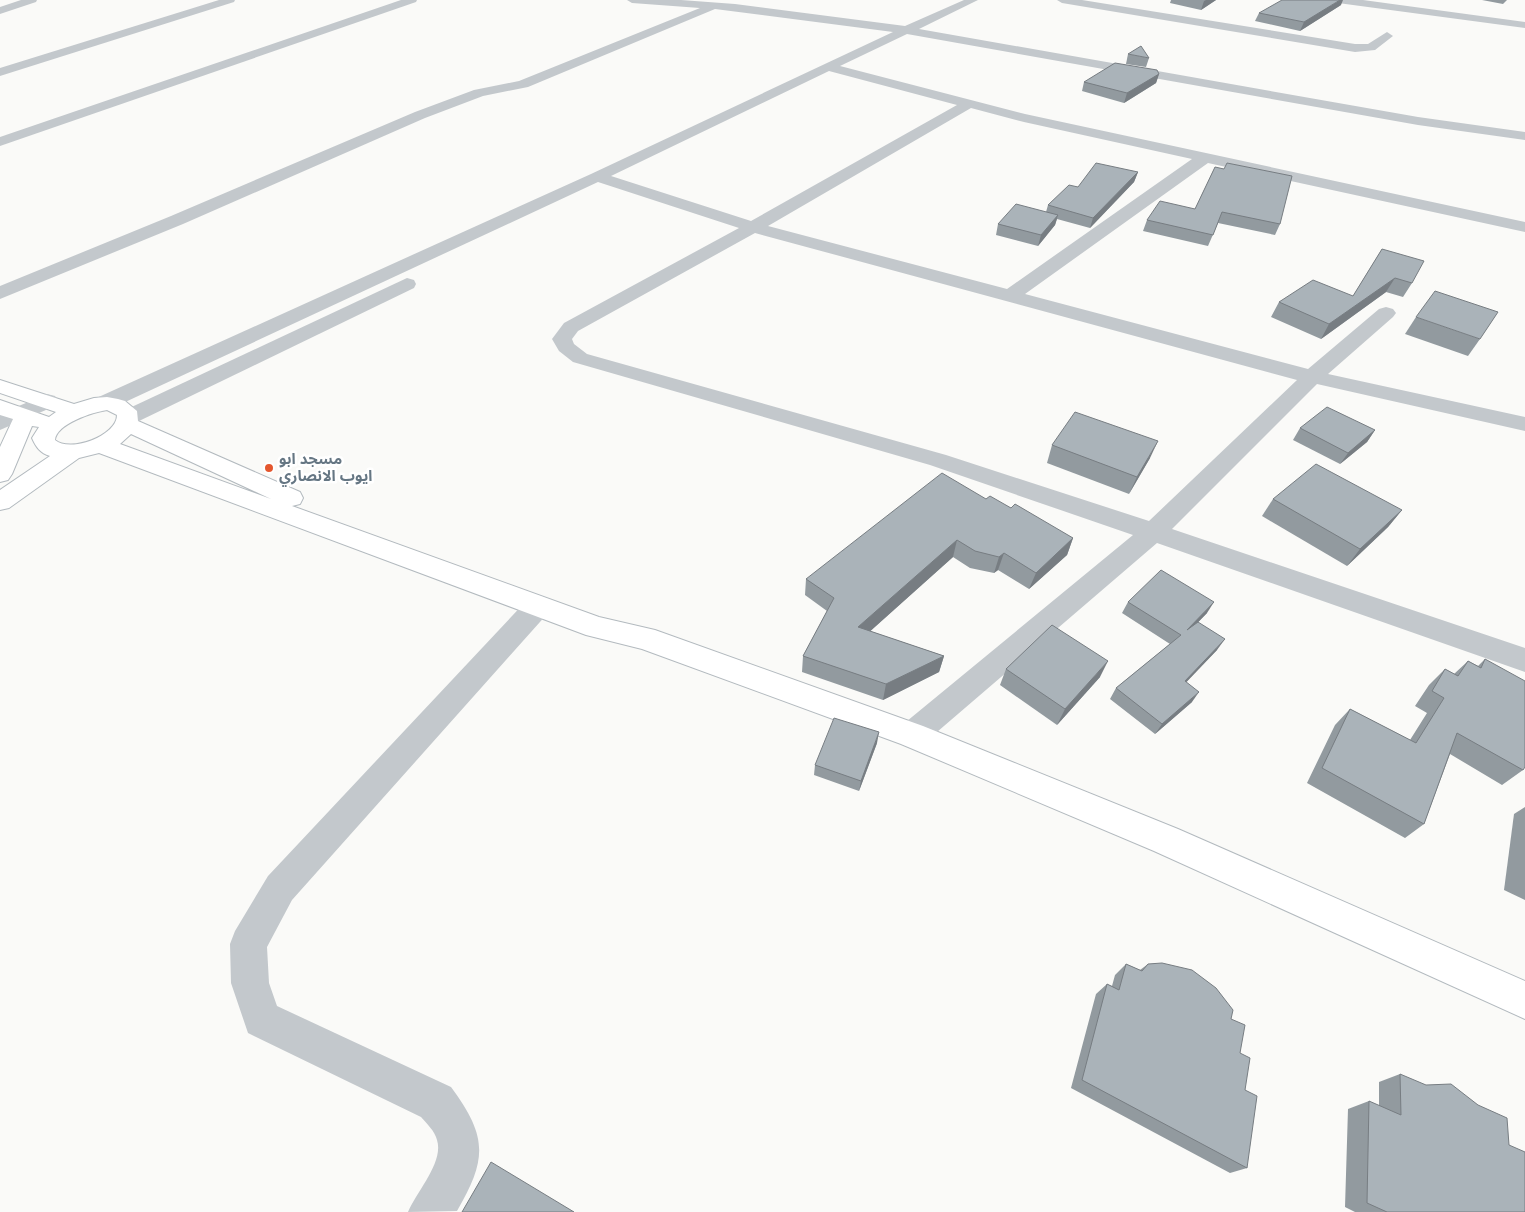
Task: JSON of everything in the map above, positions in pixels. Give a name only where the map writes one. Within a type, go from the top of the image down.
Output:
[{"type":"street","points":[[0,11],[32,0]]},
{"type":"street","points":[[0,72],[230,0]]},
{"type":"street","points":[[0,142],[412,0]]},
{"type":"street","points":[[632,0],[717,5],[915,31],[1418,121],[1525,136]]},
{"type":"street","points":[[477,250],[844,72],[973,0]]},
{"type":"street","points":[[0,475],[74,411],[100,405],[596,177],[828,67],[991,0]]},
{"type":"street","points":[[1062,0],[1355,48],[1371,47],[1387,36]]},
{"type":"street","points":[[1338,0],[1525,25]]},
{"type":"street","points":[[0,293],[186,216],[420,115],[479,93],[523,84],[717,5]]},
{"type":"street","points":[[828,67],[968,104],[1204,158],[1525,227]]},
{"type":"street","points":[[968,104],[753,227],[571,327],[562,339],[566,347],[580,358],[938,460],[1525,660]]},
{"type":"street","points":[[1010,296],[1204,158]]},
{"type":"street","points":[[596,177],[753,227],[1312,377],[1525,424]]},
{"type":"street","points":[[0,502],[72,452],[99,445],[112,439],[128,421],[425,276]]},
{"type":"street","points":[[912,735],[1153,532],[1312,377],[1386,314]]},
{"type":"street","points":[[0,386],[74,411]]},
{"type":"street","points":[[11,415],[47,401]]},
{"type":"street","points":[[100,405],[121,407],[126,411],[128,421]]},
{"type":"street","points":[[11,415],[49,434]]},
{"type":"street","points":[[0,475],[11,415]]},
{"type":"street","points":[[128,421],[288,497],[608,615],[619,620],[645,638]]},
{"type":"street","points":[[49,434],[51,450],[72,452]]},
{"type":"street","points":[[99,445],[596,627],[645,638],[912,735],[1166,840],[1525,1000]]},
{"type":"street","points":[[28,482],[80,465],[124,454]]},
{"type":"street","points":[[430,1212],[442,1195],[458,1162],[458,1138],[451,1124],[436,1102],[262,1019],[250,983],[248,944],[280,888],[538,606]]},
{"type":"building","points":[[1282,0],[1340,0],[1304,22],[1259,13]]},
{"type":"building","points":[[1141,46],[1149,58],[1128,54]]},
{"type":"building","points":[[1115,63],[1157,70],[1159,74],[1127,93],[1084,82]]},
{"type":"building","points":[[1096,163],[1138,172],[1093,218],[1048,205],[1069,185],[1078,187]]},
{"type":"building","points":[[1227,163],[1292,176],[1280,224],[1222,212],[1213,235],[1147,220],[1160,201],[1195,209],[1215,167],[1224,169]]},
{"type":"building","points":[[1016,204],[1058,215],[1041,235],[998,224]]},
{"type":"building","points":[[1382,249],[1424,261],[1412,283],[1395,278],[1329,324],[1279,302],[1313,280],[1353,296]]},
{"type":"building","points":[[1435,291],[1498,312],[1480,339],[1416,317]]},
{"type":"building","points":[[1327,407],[1375,430],[1348,453],[1300,428]]},
{"type":"building","points":[[1075,412],[1158,441],[1137,477],[1052,445]]},
{"type":"building","points":[[1316,464],[1402,510],[1360,549],[1273,499]]},
{"type":"building","points":[[942,473],[986,499],[990,496],[1011,508],[1015,504],[1073,538],[1036,573],[1004,553],[999,557],[975,551],[957,540],[858,627],[944,656],[886,684],[803,656],[834,598],[806,579]]},
{"type":"building","points":[[1161,570],[1214,602],[1187,630],[1198,622],[1225,639],[1185,681],[1199,692],[1162,724],[1116,688],[1181,635],[1128,602]]},
{"type":"building","points":[[1052,625],[1108,661],[1065,709],[1006,669]]},
{"type":"building","points":[[1485,659],[1525,681],[1525,767],[1523,770],[1457,733],[1424,824],[1322,768],[1350,709],[1416,743],[1444,698],[1432,691],[1445,669],[1458,676],[1468,661],[1481,668]]},
{"type":"building","points":[[834,718],[879,732],[861,781],[815,765]]},
{"type":"building","points":[[1162,963],[1192,970],[1216,988],[1233,1010],[1231,1019],[1245,1025],[1240,1053],[1250,1058],[1245,1090],[1257,1096],[1247,1168],[1082,1080],[1107,984],[1119,990],[1126,964],[1142,971],[1148,964]]},
{"type":"building","points":[[1400,1074],[1426,1085],[1451,1084],[1478,1105],[1507,1118],[1509,1145],[1525,1152],[1525,1212],[1387,1212],[1367,1203],[1369,1101],[1401,1115]]},
{"type":"building","points":[[491,1162],[574,1212],[462,1212]]},
{"type":"place","name":"مسجد ابو ايوب الانصاري","points":[[269,468]]}]
